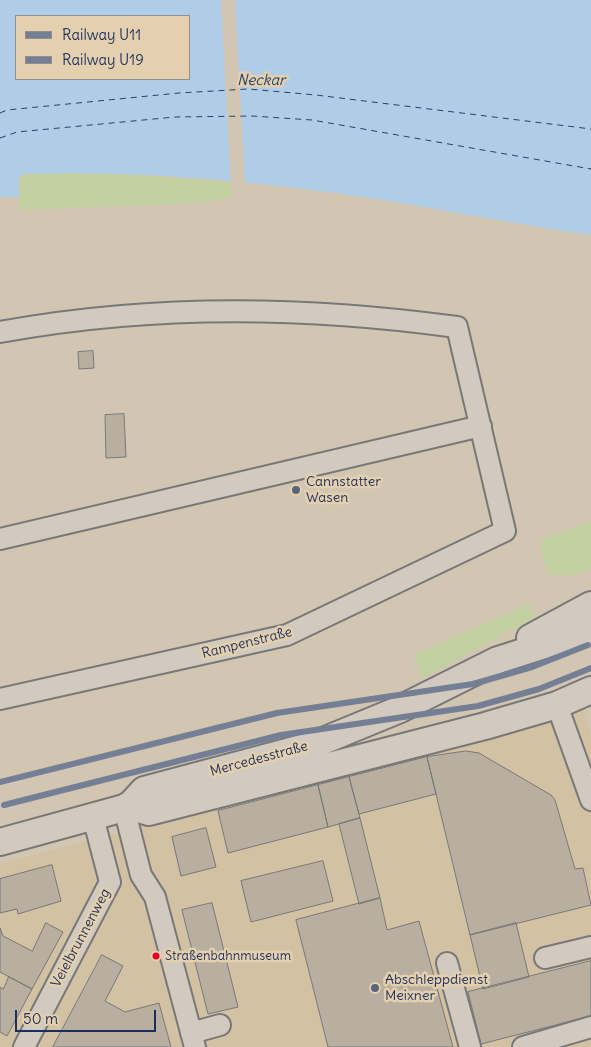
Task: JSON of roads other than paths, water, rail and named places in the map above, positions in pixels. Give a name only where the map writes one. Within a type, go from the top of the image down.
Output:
[{"type":"main road","points":[[498,660],[520,644],[591,605]]},
{"type":"main road","name":"Mercedesstraße","points":[[124,808],[133,802],[144,790],[291,752],[356,728],[498,660],[591,630]]},
{"type":"main road","name":"Mercedesstraße","points":[[0,842],[124,808],[135,808],[149,812],[384,753],[558,705],[591,690]]},
{"type":"main road","points":[[558,705],[591,695]]},
{"type":"street","points":[[0,332],[104,317],[248,309],[377,316],[457,327],[481,426],[0,539]]},
{"type":"street","name":"Rampenstraße","points":[[0,698],[287,635],[505,531],[481,426]]},
{"type":"street","points":[[558,705],[591,800]]},
{"type":"street","points":[[124,808],[141,874],[155,897],[193,1040],[220,1026]]},
{"type":"street","points":[[93,817],[110,882],[141,874]]},
{"type":"street","name":"Veielbrunnenweg","points":[[24,1047],[110,882]]},
{"type":"street","points":[[545,958],[591,948]]},
{"type":"street","points":[[447,963],[470,1047]]},
{"type":"street","points":[[523,1047],[591,1027]]},
{"type":"water","name":"Neckar","points":[[0,0],[591,0],[591,235],[332,193],[261,184],[159,176],[91,173],[23,174],[19,178],[19,197],[0,197]]},
{"type":"rail line","name":"U11","points":[[0,782],[277,713],[473,684],[532,667],[588,645]]},
{"type":"rail line","name":"U19","points":[[4,805],[281,735],[478,706],[539,689],[591,668]]},
{"type":"place","name":"Cannstatter Wasen","points":[[296,490]]},
{"type":"place","name":"Straßenbahnmuseum","points":[[156,956]]},
{"type":"place","name":"Abschleppdienst Meixner","points":[[375,988]]}]
